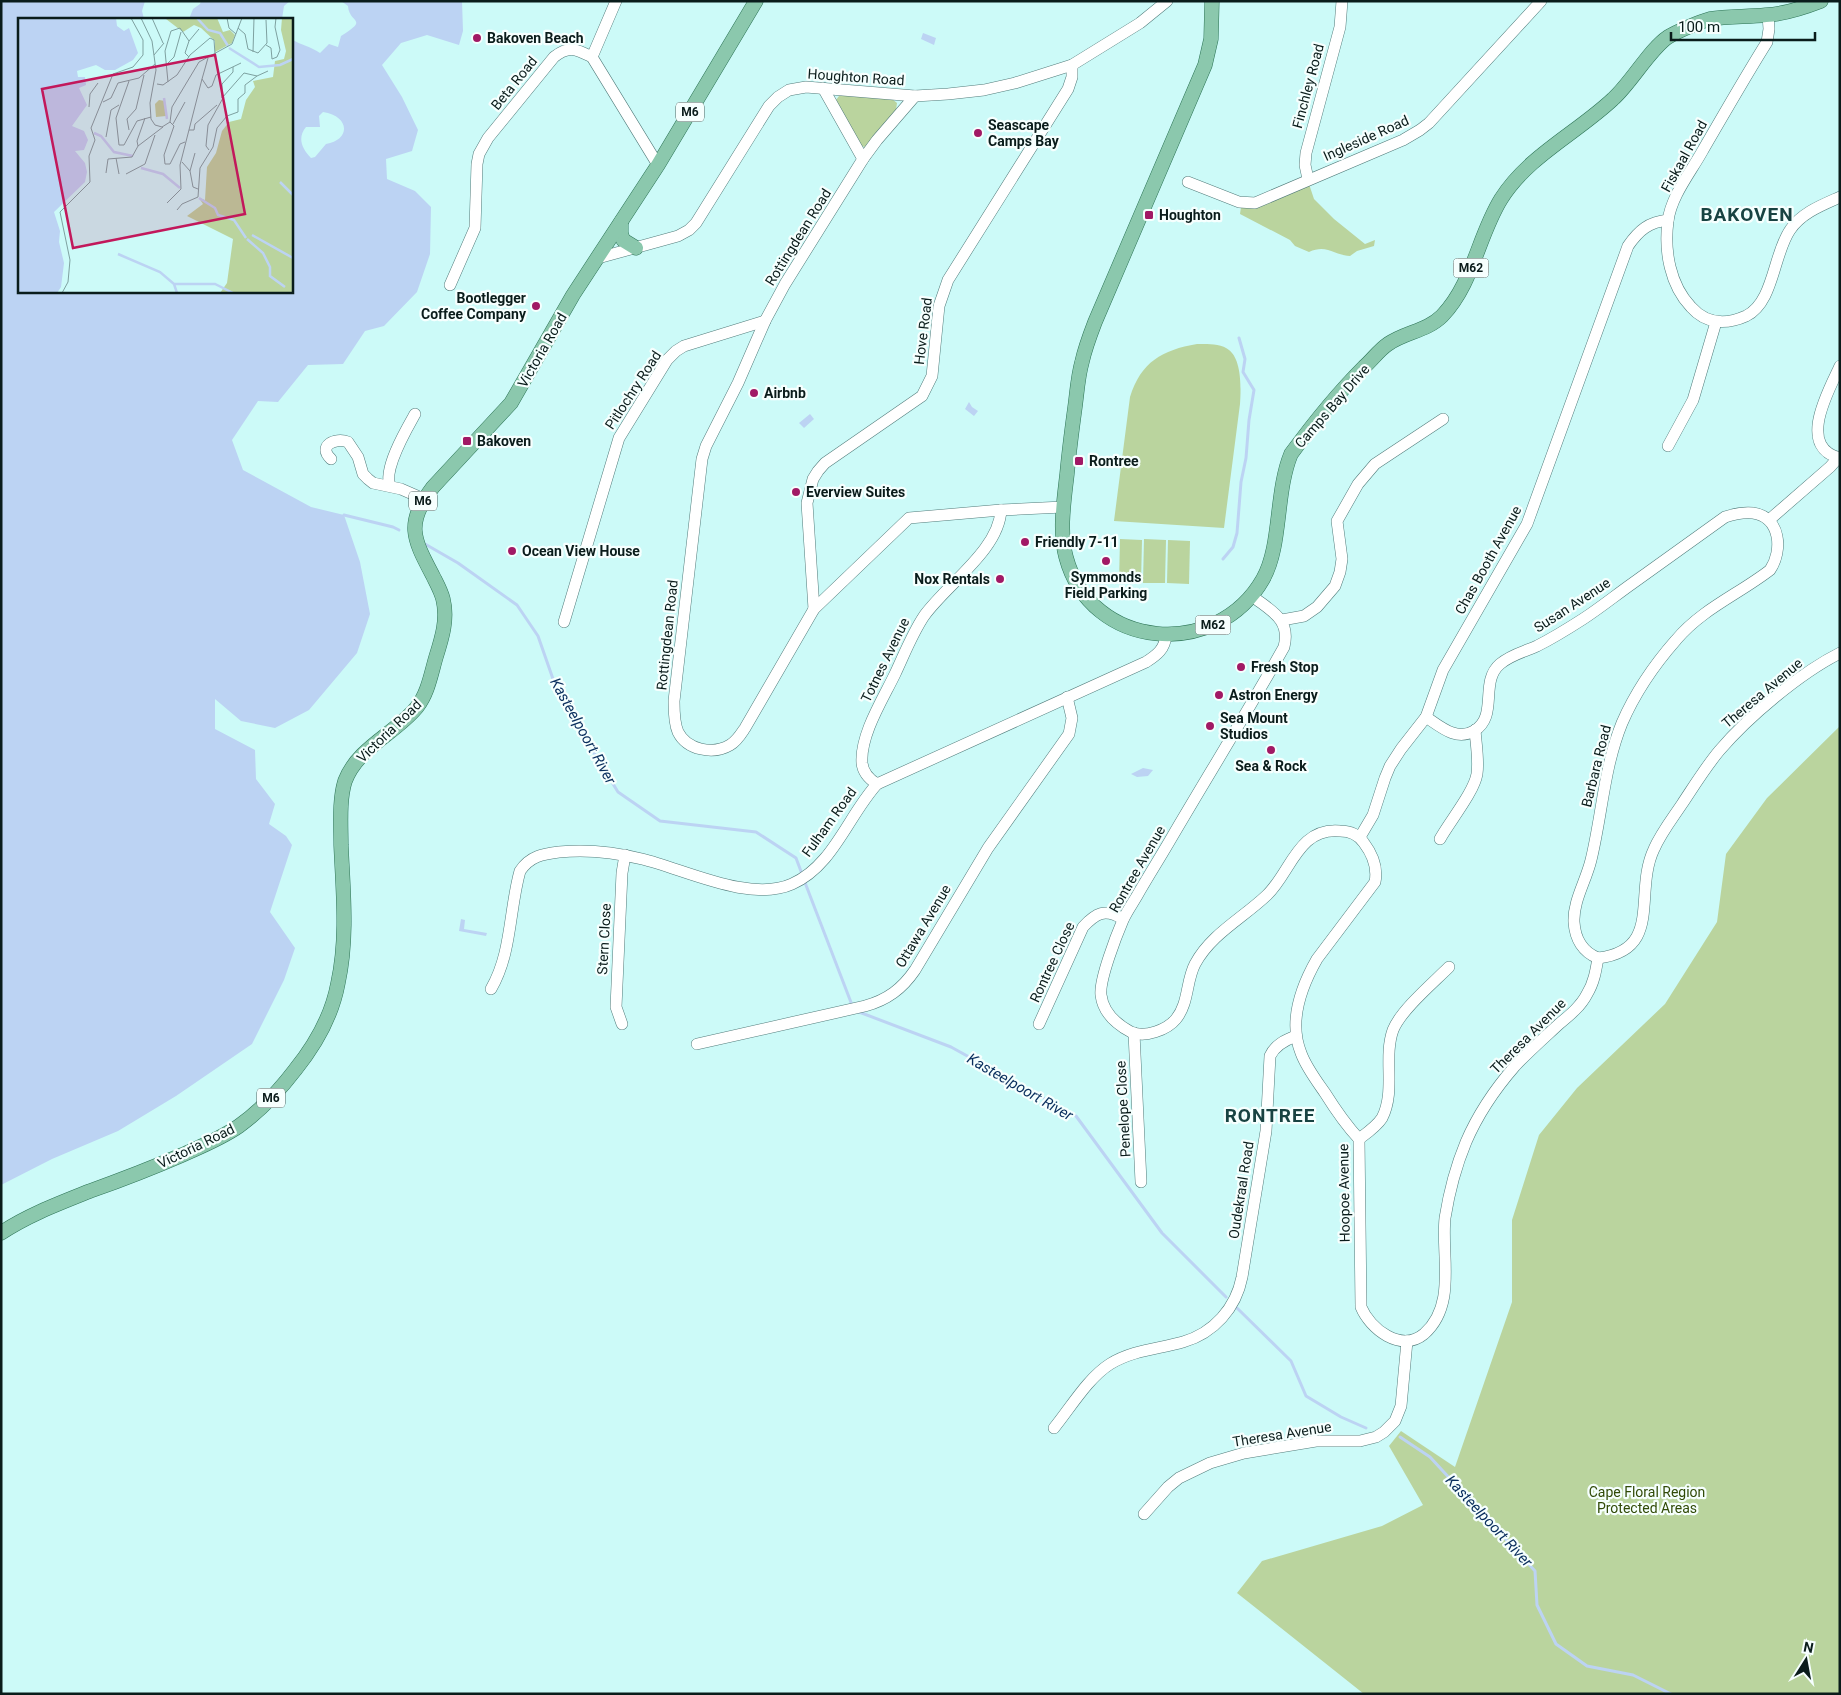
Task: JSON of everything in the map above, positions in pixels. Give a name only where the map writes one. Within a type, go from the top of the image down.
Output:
[{"type":"main road","name":"Victoria Road","points":[[1,1234],[32,1216],[72,1198],[157,1166],[216,1140],[238,1127],[257,1112],[285,1082],[307,1054],[329,1017],[338,986],[344,949],[341,830],[342,794],[346,780],[353,766],[365,751],[408,717],[422,700],[444,630],[443,598],[418,548],[415,534],[416,516],[422,501],[433,486],[511,404],[573,295],[658,165],[756,1]]},
{"type":"main road","name":"Camps Bay Drive","points":[[1212,1],[1212,39],[1205,65],[1095,322],[1082,362],[1070,440],[1064,507],[1063,540],[1066,557],[1073,575],[1089,599],[1105,614],[1123,625],[1137,630],[1166,635],[1186,634],[1217,623],[1231,615],[1252,596],[1264,578],[1272,555],[1285,468],[1291,454],[1349,383],[1382,349],[1397,339],[1432,323],[1449,308],[1466,278],[1491,217],[1502,197],[1524,170],[1613,99],[1657,47],[1670,37],[1708,20],[1768,15],[1795,10],[1821,1]]},
{"type":"main road","points":[[621,222],[623,240],[636,248]]},
{"type":"street","points":[[616,1],[592,57],[658,165]]},
{"type":"street","name":"Houghton Road","points":[[598,258],[678,236],[696,224],[769,106],[789,90],[806,87],[915,96],[984,90],[1015,83],[1072,65],[1140,23],[1167,1]]},
{"type":"street","name":"Finchley Road","points":[[1308,179],[1305,165],[1306,153],[1340,27],[1342,1]]},
{"type":"street","name":"Ingleside Road","points":[[1188,182],[1239,202],[1255,203],[1402,140],[1420,130],[1541,1]]},
{"type":"street","name":"Fiskaal Road","points":[[1716,322],[1696,313],[1678,288],[1670,268],[1668,220],[1683,184],[1766,42],[1769,29],[1768,15]]},
{"type":"street","name":"Beta Road","points":[[450,285],[475,228],[477,164],[483,145],[554,57],[568,49],[574,49],[592,57]]},
{"type":"street","name":"Hove Road","points":[[814,609],[806,503],[813,479],[825,463],[915,402],[925,391],[932,376],[939,306],[948,280],[1068,89],[1072,77],[1072,65]]},
{"type":"street","points":[[823,88],[864,159]]},
{"type":"street","name":"Rottingdean Road","points":[[915,96],[864,159],[785,284],[765,321],[738,383],[706,446],[702,460],[674,701],[676,725],[684,739],[695,747],[710,750],[722,748],[735,742],[814,609],[909,518],[1064,507]]},
{"type":"street","points":[[1668,446],[1693,400],[1716,322],[1732,321],[1746,316],[1756,309],[1764,297],[1783,243],[1790,230],[1800,218],[1840,197]]},
{"type":"street","name":"Chas Booth Avenue","points":[[1360,837],[1373,815],[1384,778],[1390,766],[1426,717],[1442,670],[1527,524],[1628,246],[1644,227],[1658,221],[1668,220]]},
{"type":"street","name":"Pitlochry Road","points":[[564,622],[619,438],[662,369],[676,351],[684,346],[765,321]]},
{"type":"street","points":[[1769,520],[1839,458],[1828,453],[1822,445],[1818,435],[1817,424],[1825,398],[1840,366]]},
{"type":"street","points":[[390,486],[388,480],[390,469],[415,414]]},
{"type":"street","points":[[1252,596],[1282,620],[1304,616],[1317,607],[1335,586],[1340,572],[1342,559],[1337,521],[1358,484],[1375,464],[1443,419]]},
{"type":"street","points":[[331,460],[326,449],[331,442],[337,440],[348,442],[358,456],[363,474],[373,483],[409,492],[422,501]]},
{"type":"street","name":"Totnes Avenue","points":[[876,784],[864,773],[862,764],[865,738],[873,720],[913,634],[932,606],[990,543],[998,530],[1001,510]]},
{"type":"street","name":"Susan Avenue","points":[[1475,730],[1483,722],[1488,711],[1490,680],[1494,669],[1513,654],[1537,646],[1585,618],[1725,517],[1734,514],[1753,513],[1769,520]]},
{"type":"street","name":"Barbara Road","points":[[1598,958],[1589,954],[1581,945],[1576,934],[1574,912],[1591,861],[1609,768],[1622,724],[1641,686],[1676,639],[1704,613],[1770,570],[1776,563],[1778,545],[1775,530],[1769,520]]},
{"type":"street","name":"Rontree Avenue","points":[[1134,1033],[1116,1023],[1110,1016],[1105,1009],[1101,994],[1102,983],[1123,919],[1284,647],[1286,635],[1282,620]]},
{"type":"street","name":"Fulham Road","points":[[491,989],[499,976],[503,962],[518,879],[524,865],[536,856],[562,852],[601,851],[625,855],[743,889],[764,891],[782,888],[800,880],[822,862],[876,784],[1146,662],[1162,650],[1166,635]]},
{"type":"street","name":"Theresa Avenue","points":[[1144,1514],[1168,1487],[1179,1478],[1210,1462],[1244,1453],[1316,1441],[1360,1441],[1376,1437],[1395,1421],[1401,1406],[1407,1341],[1417,1339],[1425,1333],[1442,1304],[1445,1286],[1445,1219],[1449,1196],[1462,1151],[1478,1118],[1500,1084],[1516,1066],[1580,1006],[1592,985],[1598,958],[1622,952],[1638,938],[1642,927],[1645,880],[1653,850],[1665,829],[1718,752],[1740,728],[1784,691],[1840,653]]},
{"type":"street","name":"Ottawa Avenue","points":[[697,1044],[865,1006],[886,998],[906,982],[988,848],[1070,734],[1072,718],[1067,698]]},
{"type":"street","points":[[1426,717],[1450,733],[1459,735],[1475,730],[1476,777],[1468,794],[1440,839]]},
{"type":"street","points":[[1134,1033],[1161,1030],[1176,1019],[1181,1011],[1194,965],[1202,953],[1214,939],[1268,895],[1305,841],[1321,832],[1330,830],[1346,831],[1360,837],[1373,858],[1376,867],[1376,882],[1310,970],[1298,1001],[1295,1024],[1296,1036]]},
{"type":"street","name":"Stern Close","points":[[622,1024],[616,1007],[622,872],[625,855]]},
{"type":"street","name":"Rontree Close","points":[[1039,1024],[1083,927],[1099,914],[1116,914],[1123,919]]},
{"type":"street","points":[[1360,1139],[1378,1124],[1385,1110],[1388,1092],[1389,1048],[1396,1024],[1449,967]]},
{"type":"street","name":"Penelope Close","points":[[1134,1033],[1141,1182]]},
{"type":"street","name":"Hoopoe Avenue","points":[[1296,1036],[1301,1055],[1313,1075],[1347,1124],[1360,1139],[1361,1307],[1365,1317],[1381,1331],[1398,1341],[1407,1341]]},
{"type":"street","name":"Oudekraal Road","points":[[1054,1428],[1091,1381],[1108,1366],[1137,1352],[1182,1342],[1199,1335],[1218,1322],[1233,1303],[1240,1289],[1266,1130],[1270,1056],[1282,1042],[1296,1036]]},
{"type":"green space","points":[[839,96],[892,99],[897,103],[896,110],[865,147],[861,146],[836,100]]},
{"type":"green space","points":[[1309,184],[1314,199],[1334,219],[1365,244],[1375,240],[1374,246],[1357,251],[1350,256],[1325,249],[1309,252],[1240,214],[1241,207]]},
{"type":"green space","points":[[1197,344],[1218,345],[1229,350],[1236,361],[1240,375],[1240,404],[1224,528],[1114,521],[1130,397],[1135,385],[1147,366],[1163,354]]},
{"type":"green space","points":[[1120,539],[1142,540],[1141,583],[1119,583]]},
{"type":"green space","points":[[1144,539],[1166,540],[1165,583],[1143,583]]},
{"type":"green space","points":[[1168,540],[1190,541],[1189,584],[1167,583]]},
{"type":"green space","name":"Cape Floral Region Protected Areas","points":[[1840,726],[1840,1694],[1364,1694],[1237,1593],[1262,1561],[1382,1526],[1423,1505],[1389,1446],[1401,1431],[1455,1467],[1512,1302],[1512,1220],[1539,1135],[1577,1088],[1665,1004],[1717,922],[1726,854],[1767,798]]},
{"type":"water","points":[[1,1],[145,1],[142,11],[144,18],[18,18],[18,292],[292,292],[292,40],[320,53],[329,44],[338,47],[341,36],[356,23],[349,12],[348,6],[341,1],[462,1],[463,31],[459,45],[427,35],[401,43],[382,65],[402,97],[418,130],[412,151],[386,159],[387,179],[415,191],[431,207],[430,254],[417,292],[384,326],[365,331],[343,364],[308,365],[278,402],[258,401],[232,440],[243,470],[311,507],[344,515],[360,562],[370,614],[357,653],[309,710],[275,728],[241,721],[215,699],[215,729],[255,750],[256,779],[275,804],[269,824],[286,836],[292,845],[270,912],[295,948],[284,980],[252,1044],[176,1096],[118,1131],[52,1159],[1,1185]],"holes":[[[323,112],[338,118],[344,128],[340,138],[326,144],[315,157],[311,158],[305,151],[302,143],[303,131],[306,127],[320,127],[319,116]]]},
{"type":"water","points":[[201,1],[290,1],[284,6],[282,18],[189,18],[193,9]]},
{"type":"water","points":[[923,33],[936,38],[934,45],[921,39]]},
{"type":"water","points":[[969,402],[978,411],[974,416],[965,409]]},
{"type":"water","points":[[810,414],[814,419],[804,428],[799,423]]},
{"type":"water","points":[[1143,768],[1153,770],[1148,776],[1137,777],[1131,774]]},
{"type":"water","points":[[461,919],[465,920],[464,929],[487,933],[486,936],[459,931]]},
{"type":"waterway","points":[[1223,559],[1233,547],[1237,533],[1241,482],[1246,458],[1254,390],[1243,372],[1245,359],[1239,338]]},
{"type":"waterway","name":"Kasteelpoort River","points":[[344,515],[399,530]]},
{"type":"waterway","name":"Kasteelpoort River","points":[[425,544],[458,563],[517,605],[538,636],[553,679],[575,722],[618,792],[660,821],[756,832],[796,858],[802,874]]},
{"type":"waterway","name":"Kasteelpoort River","points":[[804,880],[852,1005]]},
{"type":"waterway","name":"Kasteelpoort River","points":[[859,1012],[951,1047],[1076,1116],[1162,1233],[1226,1297]]},
{"type":"waterway","name":"Kasteelpoort River","points":[[1237,1308],[1291,1361],[1306,1396],[1341,1417],[1366,1428]]},
{"type":"waterway","name":"Kasteelpoort River","points":[[1400,1437],[1430,1457],[1535,1571],[1537,1605],[1556,1644],[1587,1666],[1633,1675],[1671,1694]]},
{"type":"place","name":"Bakoven Beach","points":[[477,38]]},
{"type":"place","name":"Seascape Camps Bay","points":[[978,133]]},
{"type":"place","name":"Houghton","points":[[1149,215]]},
{"type":"place","name":"Bootlegger Coffee Company","points":[[536,306]]},
{"type":"place","name":"Airbnb","points":[[754,393]]},
{"type":"place","name":"Bakoven","points":[[467,441]]},
{"type":"place","name":"Rontree","points":[[1079,461]]},
{"type":"place","name":"Everview Suites","points":[[796,492]]},
{"type":"place","name":"Friendly 7-11","points":[[1025,542]]},
{"type":"place","name":"Ocean View House","points":[[512,551]]},
{"type":"place","name":"Symmonds Field Parking","points":[[1106,561]]},
{"type":"place","name":"Nox Rentals","points":[[1000,579]]},
{"type":"place","name":"Fresh Stop","points":[[1241,667]]},
{"type":"place","name":"Astron Energy","points":[[1219,695]]},
{"type":"place","name":"Sea Mount Studios","points":[[1210,726]]},
{"type":"place","name":"Sea & Rock","points":[[1271,750]]},
{"type":"district","name":"BAKOVEN","points":[[1747,214]]},
{"type":"district","name":"RONTREE","points":[[1270,1115]]}]
